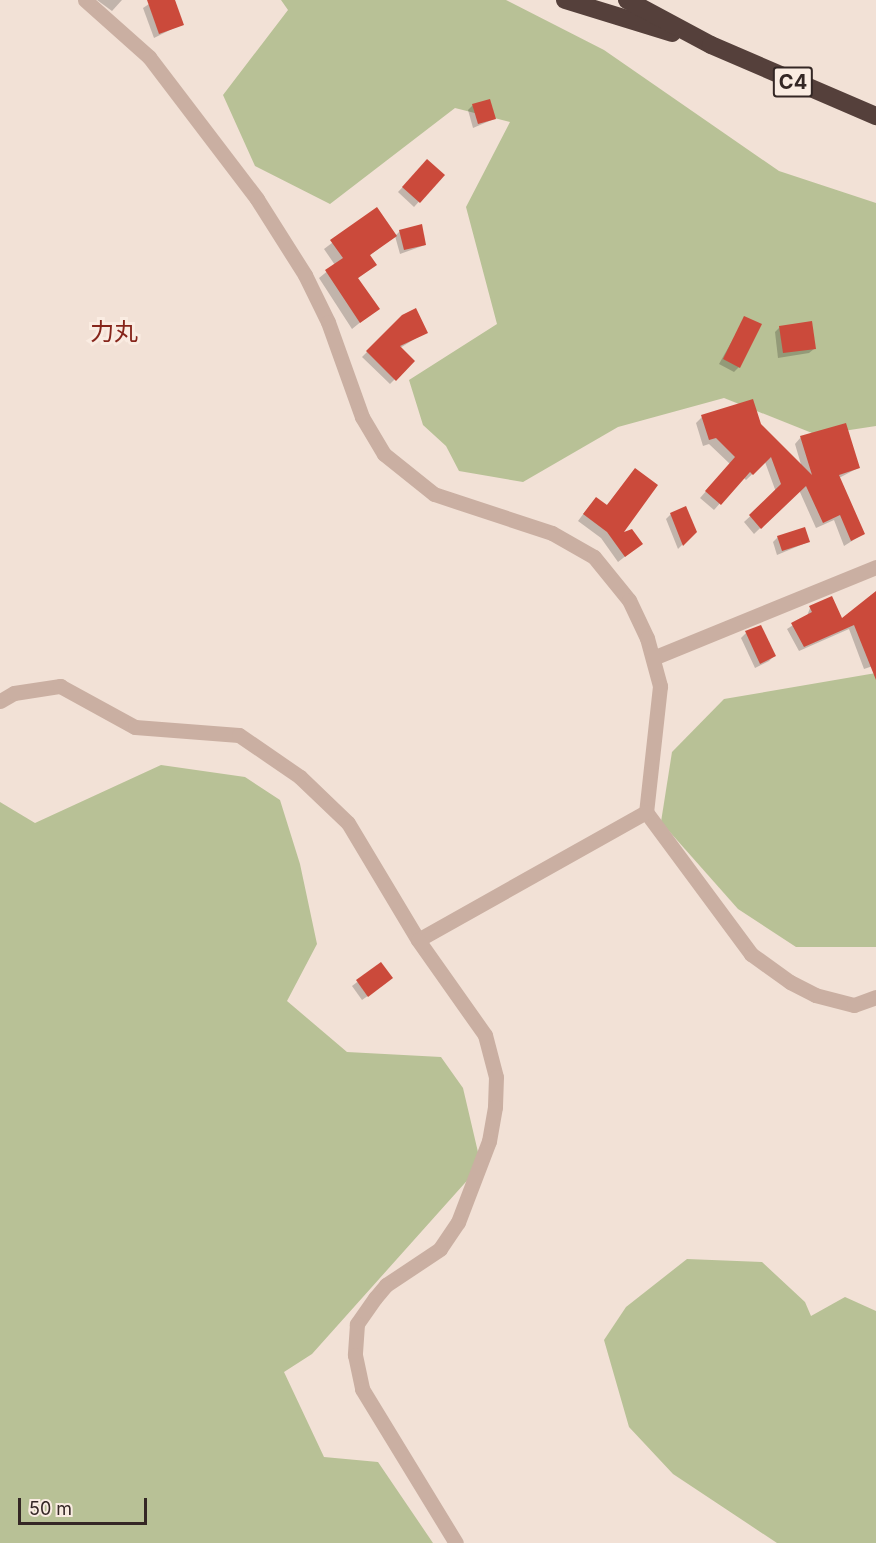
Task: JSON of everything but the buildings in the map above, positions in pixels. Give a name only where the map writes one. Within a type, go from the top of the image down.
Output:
[{"type":"highway","points":[[565,0],[711,45]]},
{"type":"highway","name":"C4","points":[[627,0],[711,45],[876,116]]},
{"type":"street","points":[[85,0],[149,57],[256,199],[305,275],[328,322],[362,417],[384,454],[434,494],[552,533],[594,557],[629,600],[652,658],[660,698],[646,812],[751,954],[790,982],[815,995],[854,1005],[876,997]]},
{"type":"street","points":[[652,658],[876,567]]},
{"type":"street","points":[[0,701],[14,693],[60,686],[135,727],[239,735],[300,777],[348,823],[418,940],[485,1035],[496,1077],[495,1107],[489,1141],[458,1222],[440,1249],[386,1285],[364,1312],[357,1324],[355,1355],[362,1389],[456,1543]]},
{"type":"street","points":[[418,940],[646,812]]},
{"type":"green space","points":[[281,0],[506,0],[604,50],[779,171],[876,203],[876,426],[817,435],[724,398],[618,427],[523,482],[459,471],[446,446],[423,425],[409,380],[497,324],[466,207],[510,122],[455,108],[330,204],[255,166],[223,95],[288,10]]},
{"type":"green space","points":[[876,673],[876,947],[796,947],[738,909],[661,822],[672,752],[724,699]]},
{"type":"green space","points":[[161,765],[245,777],[280,800],[300,864],[317,944],[287,1001],[347,1052],[441,1057],[463,1088],[481,1165],[312,1354],[284,1372],[324,1457],[378,1462],[433,1543],[0,1543],[0,802],[35,823]]},
{"type":"green space","points":[[687,1259],[762,1262],[805,1302],[811,1316],[845,1297],[876,1311],[876,1543],[777,1543],[673,1474],[629,1427],[604,1340],[626,1307]]},
{"type":"district","name":"力丸","points":[[114,332]]}]
